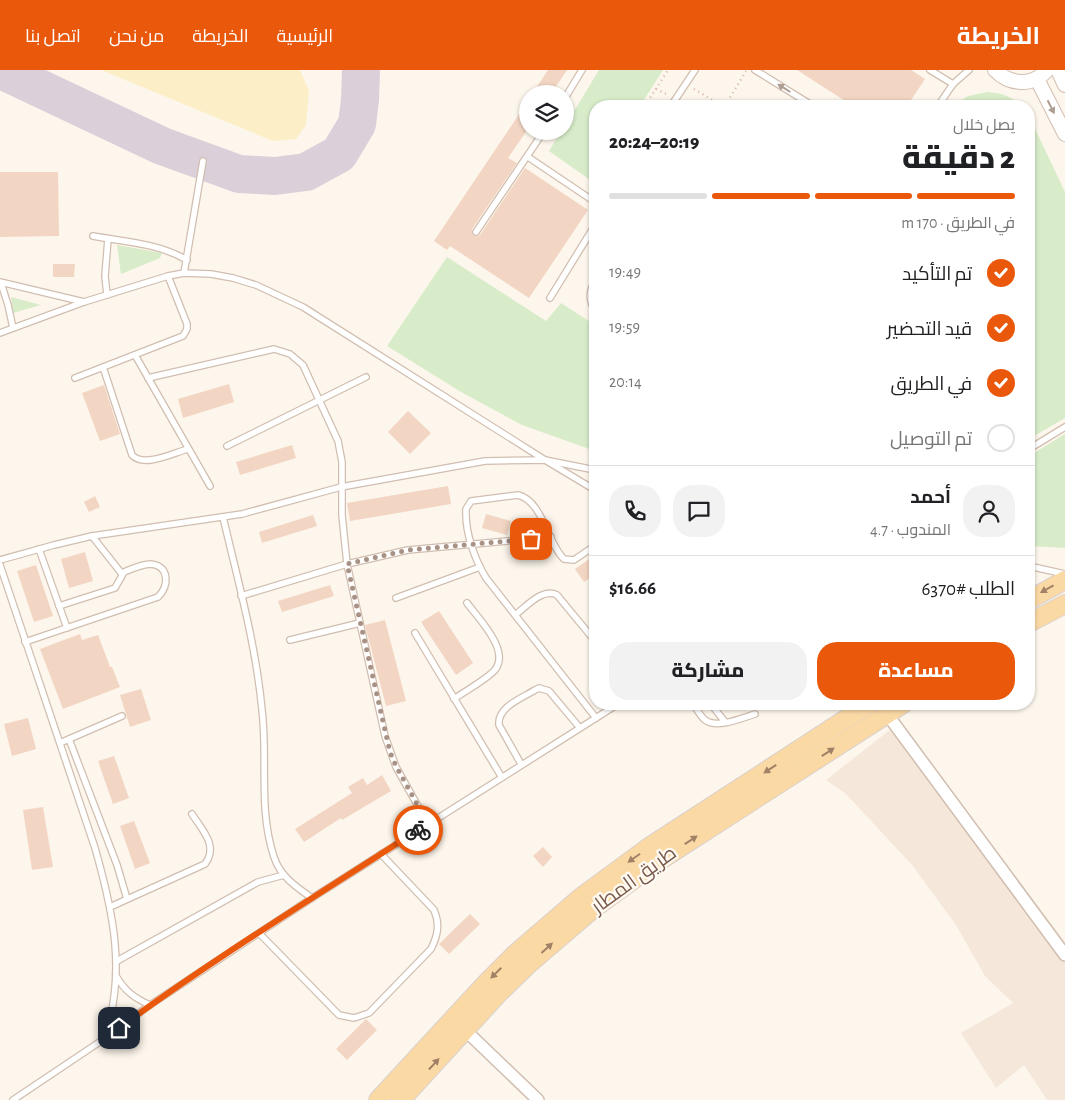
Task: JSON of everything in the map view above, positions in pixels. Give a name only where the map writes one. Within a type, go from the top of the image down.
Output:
[{"type":"main road","points":[[1035,597],[1065,580]]},
{"type":"main road","points":[[1035,620],[1065,604]]},
{"type":"main road","name":"طريق المطار","points":[[378,1100],[486,983],[516,953],[580,897],[649,847],[860,710]]},
{"type":"main road","name":"طريق المطار","points":[[401,1100],[529,964],[592,910],[659,861],[893,710]]},
{"type":"street","points":[[995,70],[1009,80],[1018,82],[1042,74],[1065,134]]},
{"type":"street","points":[[1058,70],[1065,84]]},
{"type":"street","points":[[887,714],[1065,956]]},
{"type":"street","points":[[465,1030],[538,1100]]},
{"type":"lane","points":[[573,85],[582,70]]},
{"type":"lane","points":[[675,100],[695,70]]},
{"type":"lane","points":[[756,70],[804,100]]},
{"type":"lane","points":[[930,70],[953,84]]},
{"type":"lane","points":[[942,100],[953,84],[969,70]]},
{"type":"lane","points":[[476,232],[538,140]]},
{"type":"lane","points":[[528,157],[589,198]]},
{"type":"lane","points":[[184,273],[203,161]]},
{"type":"lane","points":[[550,298],[589,235]]},
{"type":"lane","points":[[93,236],[158,247],[176,253],[186,260]]},
{"type":"lane","points":[[108,239],[105,276],[108,295]]},
{"type":"lane","points":[[0,333],[84,302],[168,276],[184,273],[211,274],[241,280],[303,307],[589,486]]},
{"type":"lane","points":[[75,378],[183,336],[186,333],[187,324],[168,276]]},
{"type":"lane","points":[[0,282],[84,302]]},
{"type":"lane","points":[[0,282],[13,328]]},
{"type":"lane","points":[[148,378],[274,349],[290,354],[304,365],[338,441],[341,453],[344,545],[347,564],[390,752],[428,824]]},
{"type":"lane","points":[[135,354],[210,486]]},
{"type":"lane","points":[[103,367],[132,455],[136,459],[148,461],[188,449]]},
{"type":"lane","points":[[227,446],[366,377]]},
{"type":"lane","points":[[1035,446],[1065,427]]},
{"type":"lane","points":[[0,560],[92,536],[242,514],[341,487],[485,461],[545,460],[589,469]]},
{"type":"lane","points":[[588,708],[480,567],[471,544],[466,514],[467,504],[471,501],[518,495],[533,504],[562,557],[568,561],[574,560],[589,550]]},
{"type":"lane","points":[[223,517],[257,670],[263,713],[264,798],[274,859],[284,875],[297,888],[312,898]]},
{"type":"lane","points":[[92,536],[122,574]]},
{"type":"lane","points":[[241,596],[347,564],[408,550],[551,537]]},
{"type":"lane","points":[[39,549],[67,628]]},
{"type":"lane","points":[[25,642],[158,597],[164,592],[167,584],[166,577],[163,570],[149,564],[127,570],[122,574],[115,588],[60,606]]},
{"type":"lane","points":[[0,565],[95,848],[110,907],[117,962],[112,1014],[104,1039]]},
{"type":"lane","points":[[396,598],[480,567]]},
{"type":"lane","points":[[1035,567],[1065,574]]},
{"type":"lane","points":[[515,615],[544,594],[553,593],[557,595],[589,634]]},
{"type":"lane","points":[[454,699],[497,668],[500,656],[497,644],[467,603]]},
{"type":"lane","points":[[290,640],[360,623]]},
{"type":"lane","points":[[415,633],[502,776]]},
{"type":"lane","points":[[521,764],[499,725],[499,720],[502,711],[535,690],[539,688],[549,691],[580,728]]},
{"type":"lane","points":[[590,710],[596,718]]},
{"type":"lane","points":[[13,1100],[104,1039],[150,1005],[312,898],[609,710]]},
{"type":"lane","points":[[699,710],[707,721],[713,723],[725,722],[755,714]]},
{"type":"lane","points":[[716,710],[725,722]]},
{"type":"lane","points":[[60,744],[122,716]]},
{"type":"lane","points":[[69,739],[117,865],[127,900]]},
{"type":"lane","points":[[110,907],[199,868],[209,859],[211,845],[192,814]]},
{"type":"lane","points":[[259,933],[332,1010],[339,1015],[354,1018],[369,1013],[431,949],[436,940],[438,930],[434,910],[381,854]]},
{"type":"lane","points":[[117,962],[258,882],[284,875]]},
{"type":"lane","points":[[116,976],[124,989],[136,999],[150,1005]]},
{"type":"path","points":[[649,100],[668,70]]},
{"type":"path","points":[[727,100],[747,70]]},
{"type":"path","points":[[686,84],[713,100]]},
{"type":"shaded area","points":[[900,722],[1065,942],[1065,1100],[1047,1100],[1024,1065],[996,1088],[961,1033],[1013,1003],[985,976],[956,925],[912,865],[846,794],[826,780]]},
{"type":"green space","points":[[599,70],[663,70],[644,100],[589,100],[589,179],[549,151],[556,140],[574,140],[574,111]]},
{"type":"green space","points":[[987,92],[997,93],[1014,100],[962,100],[968,96]]},
{"type":"green space","points":[[1035,129],[1065,192],[1065,418],[1035,436]]},
{"type":"green space","points":[[117,245],[162,253],[160,258],[121,274]]},
{"type":"green space","points":[[447,257],[546,321],[561,303],[589,321],[589,449],[522,425],[461,392],[387,346]]},
{"type":"green space","points":[[11,297],[41,305],[13,313]]},
{"type":"green space","points":[[1065,434],[1065,548],[1035,546],[1035,452]]},
{"type":"sand","points":[[101,70],[300,70],[309,91],[306,125],[296,139],[273,141]]},
{"type":"building","points":[[548,70],[567,70],[557,85],[538,85]]},
{"type":"building","points":[[797,70],[911,70],[925,79],[911,100],[844,100]]},
{"type":"building","points":[[519,114],[520,140],[508,158],[517,163],[472,229],[472,234],[476,237],[480,235],[525,168],[588,210],[529,298],[450,246],[447,250],[434,241]]},
{"type":"building","points":[[0,172],[58,172],[59,236],[0,237]]},
{"type":"building","points":[[53,264],[75,264],[74,277],[53,277]]},
{"type":"building","points":[[229,384],[234,402],[183,418],[178,399]]},
{"type":"building","points":[[104,385],[120,434],[100,441],[82,393]]},
{"type":"building","points":[[408,411],[431,433],[410,454],[388,432]]},
{"type":"building","points":[[292,445],[296,458],[240,475],[236,462]]},
{"type":"building","points":[[448,486],[451,504],[350,521],[347,503]]},
{"type":"building","points":[[95,496],[100,507],[89,512],[84,502]]},
{"type":"building","points":[[486,514],[511,521],[507,535],[482,528]]},
{"type":"building","points":[[313,515],[317,526],[262,543],[259,532]]},
{"type":"building","points":[[85,552],[93,581],[69,588],[61,559]]},
{"type":"building","points":[[589,559],[589,579],[584,582],[575,569]]},
{"type":"building","points":[[36,565],[53,616],[34,622],[17,571]]},
{"type":"building","points":[[330,585],[334,596],[282,612],[278,601]]},
{"type":"building","points":[[439,611],[473,663],[456,675],[421,622]]},
{"type":"building","points":[[385,620],[406,701],[386,706],[365,625]]},
{"type":"building","points":[[80,634],[82,640],[98,635],[120,687],[63,709],[40,649]]},
{"type":"building","points":[[141,689],[151,720],[130,727],[120,695]]},
{"type":"building","points":[[28,718],[36,749],[12,756],[4,724]]},
{"type":"building","points":[[114,756],[129,798],[113,804],[98,761]]},
{"type":"building","points":[[382,775],[391,791],[342,820],[341,818],[304,842],[295,829],[352,793],[348,787],[363,778],[367,785]]},
{"type":"building","points":[[43,807],[53,867],[32,870],[23,810]]},
{"type":"building","points":[[134,821],[150,863],[135,869],[120,826]]},
{"type":"building","points":[[543,847],[552,857],[543,867],[533,856]]},
{"type":"building","points":[[470,914],[480,924],[449,954],[439,944]]},
{"type":"building","points":[[366,1019],[377,1030],[347,1060],[336,1049]]},
{"type":"taxiway","points":[[1,70],[162,146],[239,174],[275,176],[306,172],[339,154],[357,124],[361,70]]},
{"type":"way so far","points":[[418,830],[428,824],[396,766],[385,736],[347,564],[408,550],[531,539]]},
{"type":"route","points":[[119,1028],[150,1005],[418,830]]}]
